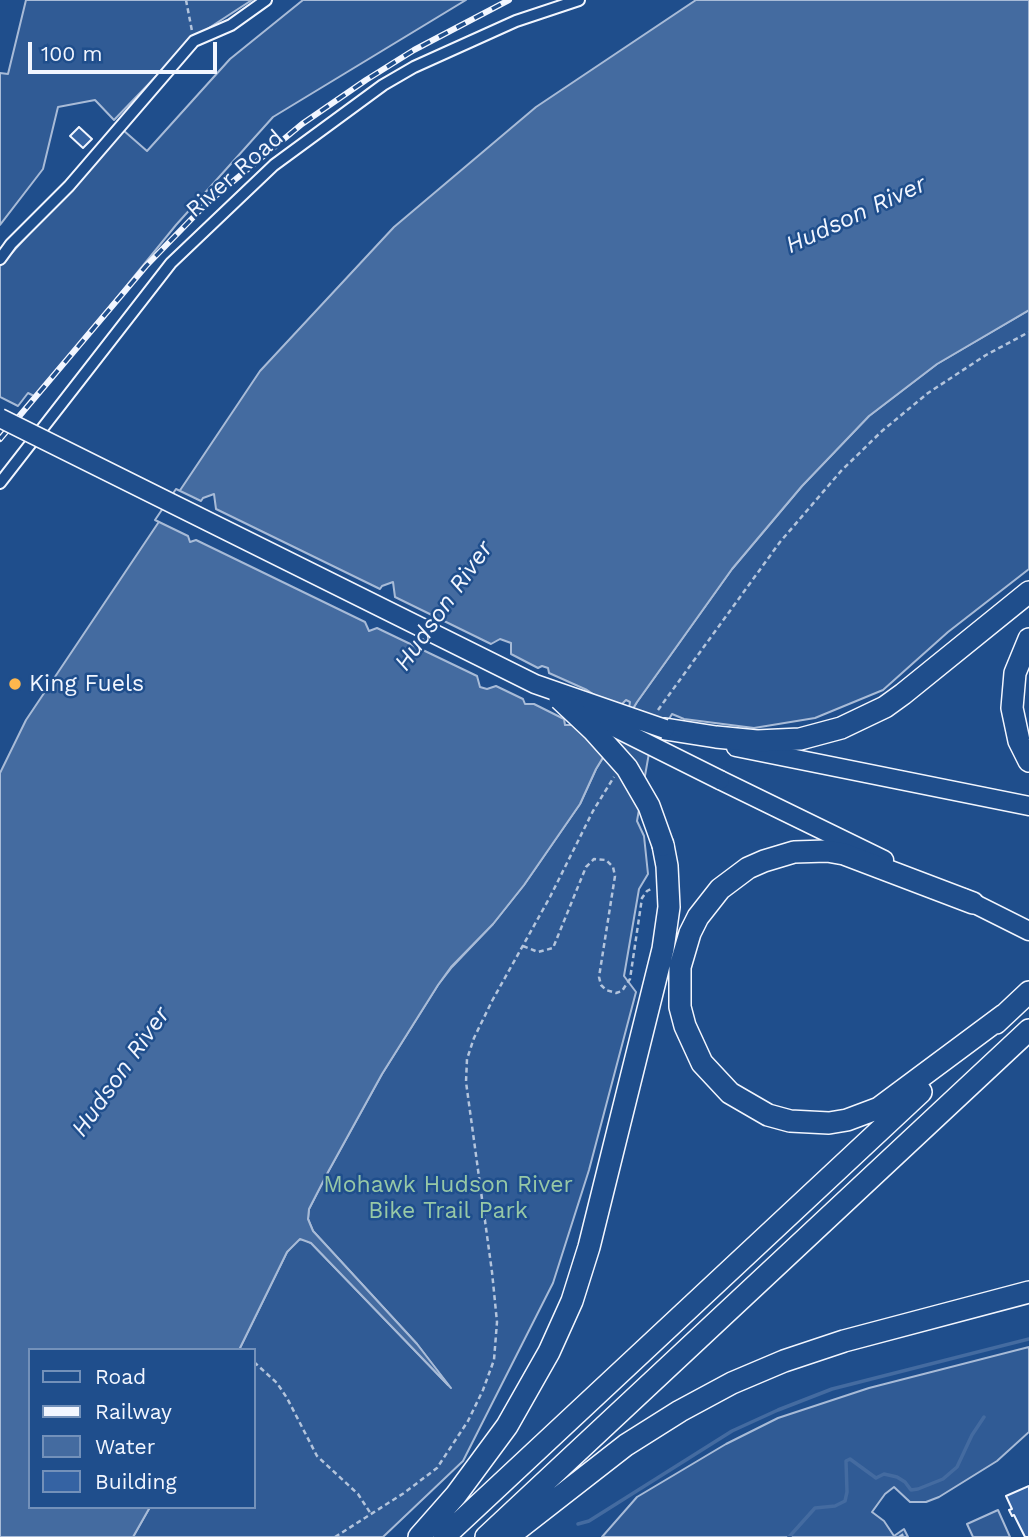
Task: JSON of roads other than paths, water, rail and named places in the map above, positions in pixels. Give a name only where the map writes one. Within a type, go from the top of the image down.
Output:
[{"type":"highway","points":[[660,720],[715,740],[800,739],[841,728],[864,718],[903,694],[1029,592]]},
{"type":"highway","points":[[1029,639],[1015,673],[1012,708],[1018,741],[1029,761]]},
{"type":"highway","points":[[419,1537],[462,1487],[507,1426],[549,1352],[572,1301],[589,1247],[663,949],[669,907],[667,866],[663,845],[649,806],[627,768],[560,699]]},
{"type":"highway","points":[[973,903],[844,854],[827,851],[794,852],[764,861],[720,889],[698,917],[690,933],[680,967],[680,1007],[684,1026],[702,1063],[730,1093],[768,1115],[790,1121],[829,1123],[847,1120],[879,1108],[1004,1015]]},
{"type":"highway","points":[[444,1537],[1029,992]]},
{"type":"highway","points":[[486,1537],[1029,1030]]},
{"type":"highway","points":[[508,1537],[626,1445],[732,1383],[784,1361],[854,1338],[1029,1292]]},
{"type":"main road","points":[[0,418],[535,684],[608,726],[1029,931]]},
{"type":"main road","points":[[535,684],[660,720]]},
{"type":"main road","points":[[715,740],[1029,806]]},
{"type":"street","points":[[0,259],[11,244],[69,186],[194,41],[231,25],[266,0]]},
{"type":"street","name":"River Road","points":[[0,483],[171,262],[274,164],[383,85],[414,67],[516,21],[579,0]]},
{"type":"water","name":"Hudson River","points":[[696,0],[1029,0],[1029,310],[937,364],[869,416],[802,486],[732,569],[637,702],[596,769],[580,804],[524,885],[438,985],[382,1074],[328,1172],[309,1209],[308,1219],[313,1231],[417,1344],[451,1388],[311,1243],[300,1239],[287,1252],[240,1348],[28,1348],[28,1509],[149,1509],[133,1537],[0,1537],[0,773],[26,720],[260,371],[394,227],[536,107]]},
{"type":"waterway","points":[[578,1524],[589,1521],[732,1431],[778,1410],[832,1389],[1029,1339]]},
{"type":"waterway","points":[[789,1537],[815,1508],[835,1506],[845,1501],[846,1461],[850,1459],[876,1478],[884,1474],[897,1477],[911,1490],[918,1489],[943,1479],[957,1467],[984,1417]]},
{"type":"railway","points":[[0,439],[146,266],[207,203],[302,124],[366,80],[414,50],[509,0]]},
{"type":"place","name":"King Fuels","points":[[15,684]]},
{"type":"park label","name":"Mohawk Hudson River Bike Trail Park","points":[[448,1198]]}]
